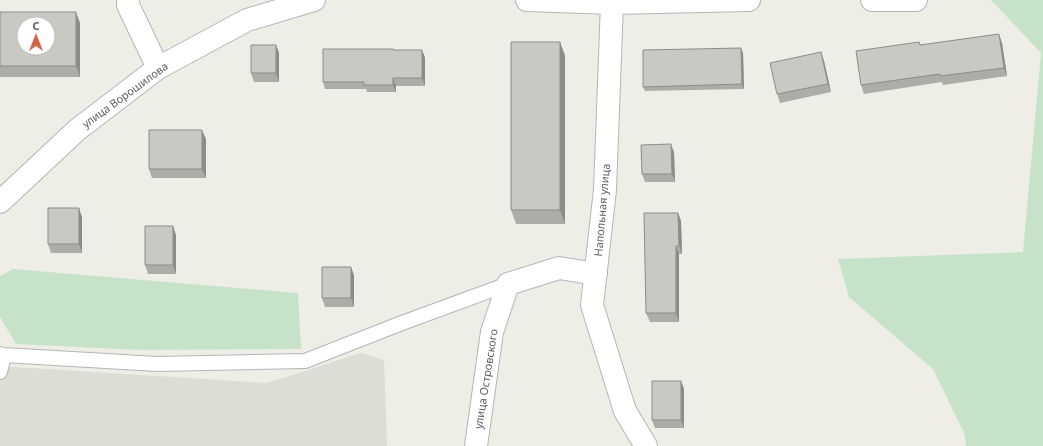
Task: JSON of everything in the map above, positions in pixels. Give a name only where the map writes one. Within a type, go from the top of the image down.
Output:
[{"type":"street","points":[[128,0],[128,5],[158,68]]},
{"type":"street","name":"улица Ворошилова","points":[[0,202],[76,130],[158,68],[247,20],[314,0]]},
{"type":"street","points":[[527,0],[612,3],[749,0]]},
{"type":"street","points":[[872,0],[916,0]]},
{"type":"street","name":"Напольная улица","points":[[612,3],[605,190],[592,305],[625,411],[646,446]]},
{"type":"street","points":[[508,284],[559,268],[596,274]]},
{"type":"street","name":"улица Островского","points":[[476,446],[492,332],[508,284]]},
{"type":"lane","points":[[0,372],[2,354],[157,364],[306,361],[402,323],[508,284]]},
{"type":"shaded area","points":[[361,353],[384,360],[387,446],[0,446],[0,366],[267,383]]},
{"type":"green space","points":[[991,0],[1043,0],[1043,446],[966,446],[965,435],[933,369],[849,297],[838,259],[1023,252],[1041,53]]},
{"type":"green space","points":[[13,269],[298,293],[301,349],[140,350],[16,344],[0,317],[0,276]]},
{"type":"building","points":[[0,12],[76,12],[76,66],[0,66]]},
{"type":"building","points":[[999,34],[1004,68],[940,76],[940,74],[861,85],[856,51],[919,42],[920,45]]},
{"type":"building","points":[[511,42],[560,42],[560,210],[511,210]]},
{"type":"building","points":[[251,45],[276,45],[276,73],[251,73]]},
{"type":"building","points":[[741,48],[742,84],[643,87],[643,50]]},
{"type":"building","points":[[323,49],[422,50],[422,78],[393,78],[393,85],[364,85],[364,82],[323,82]]},
{"type":"building","points":[[821,52],[828,84],[777,94],[770,63]]},
{"type":"building","points":[[149,130],[202,130],[202,169],[149,169]]},
{"type":"building","points":[[671,144],[672,174],[642,174],[641,145]]},
{"type":"building","points":[[48,208],[79,208],[79,244],[48,244]]},
{"type":"building","points":[[644,213],[678,213],[679,246],[676,246],[676,313],[646,313]]},
{"type":"building","points":[[145,226],[173,226],[173,265],[145,265]]},
{"type":"building","points":[[322,267],[351,267],[351,298],[322,298]]},
{"type":"building","points":[[652,381],[681,381],[681,420],[652,420]]}]
